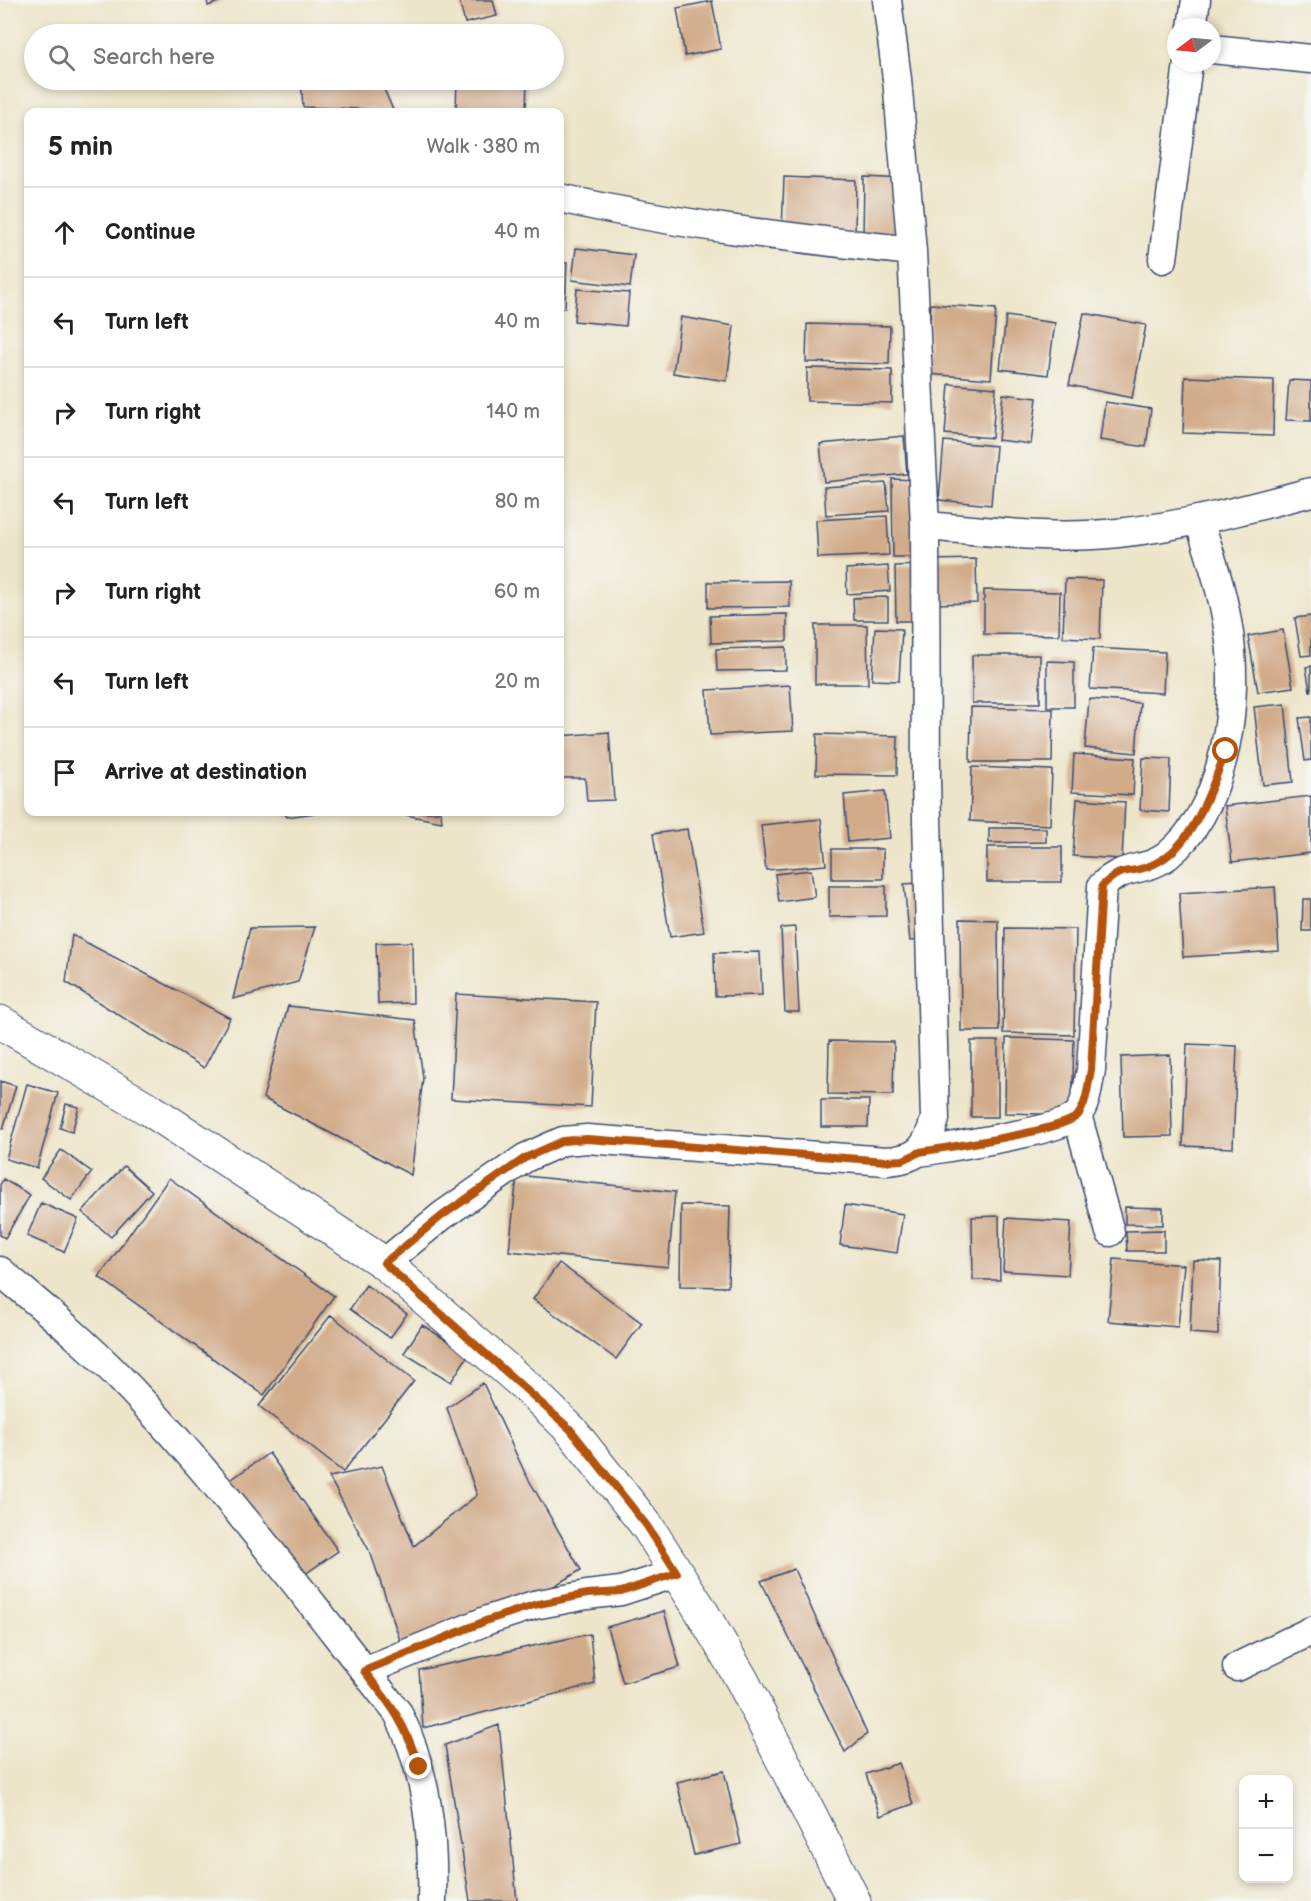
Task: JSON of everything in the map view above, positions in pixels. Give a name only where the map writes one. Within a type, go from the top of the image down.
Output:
[{"type":"street","points":[[887,0],[897,80],[912,251],[925,526],[926,780],[935,1119],[930,1136],[920,1152]]},
{"type":"street","points":[[1193,18],[1196,0]]},
{"type":"street","points":[[1221,50],[1311,59]]},
{"type":"street","points":[[1162,259],[1187,72]]},
{"type":"street","points":[[564,199],[637,216],[741,232],[912,251]]},
{"type":"street","points":[[925,526],[1056,536],[1116,533],[1199,521],[1311,492]]},
{"type":"street","points":[[384,1263],[443,1215],[525,1158],[563,1141],[599,1140],[886,1161],[903,1160],[920,1152],[1053,1126],[1077,1115],[1086,1097],[1091,1070],[1102,886],[1114,875],[1128,869],[1147,867],[1167,856],[1190,830],[1208,797],[1226,751],[1232,688],[1229,628],[1218,577],[1199,521]]},
{"type":"street","points":[[0,1022],[152,1111],[384,1263],[570,1429],[640,1518],[677,1573],[742,1680],[854,1901]]},
{"type":"street","points":[[1077,1115],[1110,1232]]},
{"type":"street","points":[[0,1271],[87,1346],[152,1412],[253,1532],[398,1713],[409,1736],[419,1767],[432,1836],[432,1901]]},
{"type":"street","points":[[364,1671],[488,1620],[534,1605],[587,1594],[621,1592],[677,1573]]},
{"type":"street","points":[[1238,1666],[1311,1631]]},
{"type":"building","points":[[207,0],[224,0],[208,6]]},
{"type":"building","points":[[459,0],[493,0],[497,16],[465,23]]},
{"type":"building","points":[[712,1],[721,49],[685,56],[677,8]]},
{"type":"building","points":[[302,90],[384,90],[392,108],[333,108],[303,107]]},
{"type":"building","points":[[457,90],[527,90],[526,108],[456,108]]},
{"type":"building","points":[[784,177],[856,180],[855,233],[782,231]]},
{"type":"building","points":[[864,177],[905,179],[904,238],[863,237]]},
{"type":"building","points":[[576,248],[634,255],[630,287],[572,280]]},
{"type":"building","points":[[564,263],[567,263],[565,308]]},
{"type":"building","points":[[577,289],[629,293],[626,326],[574,321]]},
{"type":"building","points":[[931,304],[996,309],[991,379],[927,374]]},
{"type":"building","points":[[1084,313],[1146,325],[1132,398],[1069,385]]},
{"type":"building","points":[[1006,316],[1055,323],[1048,375],[1000,369]]},
{"type":"building","points":[[681,317],[734,326],[727,381],[673,373]]},
{"type":"building","points":[[807,324],[890,326],[889,364],[806,362]]},
{"type":"building","points":[[807,368],[892,370],[892,403],[807,401]]},
{"type":"building","points":[[1185,377],[1274,380],[1273,436],[1183,433]]},
{"type":"building","points":[[1289,380],[1311,381],[1311,421],[1286,420]]},
{"type":"building","points":[[949,384],[996,388],[992,438],[945,434]]},
{"type":"building","points":[[1003,394],[1037,398],[1031,444],[998,440]]},
{"type":"building","points":[[1105,402],[1151,409],[1146,447],[1100,440]]},
{"type":"building","points":[[904,436],[907,474],[824,482],[820,444]]},
{"type":"building","points":[[944,441],[996,446],[991,505],[939,500]]},
{"type":"building","points":[[892,479],[918,480],[919,557],[893,557]]},
{"type":"building","points":[[886,483],[889,511],[826,515],[824,487]]},
{"type":"building","points":[[887,516],[889,555],[818,558],[816,520]]},
{"type":"building","points":[[976,559],[977,603],[931,604],[931,560]]},
{"type":"building","points":[[917,565],[918,621],[896,621],[895,566]]},
{"type":"building","points":[[888,566],[890,591],[847,594],[846,569]]},
{"type":"building","points":[[1065,579],[1102,580],[1100,639],[1063,637]]},
{"type":"building","points":[[789,581],[790,607],[708,608],[708,582]]},
{"type":"building","points":[[984,590],[1060,592],[1059,635],[984,634]]},
{"type":"building","points":[[888,597],[888,620],[854,620],[853,598]]},
{"type":"building","points":[[787,614],[787,641],[711,643],[710,616]]},
{"type":"building","points":[[1311,616],[1311,655],[1301,656],[1295,618]]},
{"type":"building","points":[[815,625],[867,625],[868,684],[815,684]]},
{"type":"building","points":[[875,628],[902,629],[899,681],[872,680]]},
{"type":"building","points":[[1283,630],[1293,687],[1258,692],[1248,636]]},
{"type":"building","points":[[786,647],[786,670],[717,671],[716,649]]},
{"type":"building","points":[[1093,648],[1165,652],[1163,693],[1090,689]]},
{"type":"building","points":[[972,655],[1040,655],[1040,703],[972,703]]},
{"type":"building","points":[[1047,661],[1074,662],[1074,707],[1047,707]]},
{"type":"building","points":[[1311,666],[1311,691],[1310,691],[1306,667]]},
{"type":"building","points":[[790,685],[793,731],[710,735],[707,690]]},
{"type":"building","points":[[1089,699],[1140,703],[1136,753],[1085,748]]},
{"type":"building","points":[[1285,704],[1293,782],[1263,785],[1254,707]]},
{"type":"building","points":[[971,707],[1053,709],[1052,762],[970,762]]},
{"type":"building","points":[[1311,717],[1311,760],[1305,761],[1299,718]]},
{"type":"building","points":[[609,732],[614,800],[587,801],[585,778],[564,778],[564,736]]},
{"type":"building","points":[[817,734],[898,736],[897,775],[816,774]]},
{"type":"building","points":[[1074,754],[1135,758],[1133,795],[1072,792]]},
{"type":"building","points":[[1143,758],[1171,759],[1169,812],[1140,810]]},
{"type":"building","points":[[972,767],[1052,770],[1050,825],[970,821]]},
{"type":"building","points":[[885,791],[890,838],[848,842],[844,795]]},
{"type":"building","points":[[1311,796],[1311,853],[1232,862],[1225,806]]},
{"type":"building","points":[[1077,799],[1125,802],[1122,859],[1073,856]]},
{"type":"building","points":[[411,816],[441,816],[442,822]]},
{"type":"building","points":[[821,819],[826,865],[766,870],[761,825]]},
{"type":"building","points":[[989,828],[1046,828],[1046,842],[989,843]]},
{"type":"building","points":[[687,829],[704,932],[670,937],[653,834]]},
{"type":"building","points":[[987,847],[1062,847],[1062,882],[987,882]]},
{"type":"building","points":[[832,849],[883,849],[883,879],[832,879]]},
{"type":"building","points":[[811,870],[815,897],[779,902],[775,874]]},
{"type":"building","points":[[919,883],[924,940],[910,941],[904,884]]},
{"type":"building","points":[[829,886],[886,886],[886,916],[829,917]]},
{"type":"building","points":[[1275,887],[1279,951],[1183,957],[1179,893]]},
{"type":"building","points":[[1303,899],[1311,899],[1311,931],[1302,931]]},
{"type":"building","points":[[960,919],[998,920],[999,1031],[961,1031]]},
{"type":"building","points":[[315,927],[298,982],[233,999],[250,928]]},
{"type":"building","points":[[795,927],[799,1012],[785,1012],[781,928]]},
{"type":"building","points":[[1005,928],[1076,929],[1074,1035],[1003,1033]]},
{"type":"building","points":[[72,935],[230,1018],[204,1068],[66,982]]},
{"type":"building","points":[[412,942],[413,1003],[378,1004],[376,943]]},
{"type":"building","points":[[760,952],[762,995],[715,996],[714,953]]},
{"type":"building","points":[[456,994],[596,1002],[591,1107],[451,1099]]},
{"type":"building","points":[[288,1006],[415,1020],[423,1078],[411,1175],[263,1098]]},
{"type":"building","points":[[1006,1038],[1074,1040],[1072,1115],[1005,1113]]},
{"type":"building","points":[[829,1041],[894,1042],[893,1095],[828,1094]]},
{"type":"building","points":[[971,1041],[998,1041],[998,1117],[971,1117]]},
{"type":"building","points":[[1187,1044],[1237,1046],[1233,1148],[1183,1146]]},
{"type":"building","points":[[1170,1055],[1172,1136],[1123,1137],[1121,1057]]},
{"type":"building","points":[[0,1081],[16,1086],[3,1129],[0,1128]]},
{"type":"building","points":[[27,1084],[58,1093],[37,1168],[6,1159]]},
{"type":"building","points":[[821,1100],[869,1100],[868,1127],[821,1127]]},
{"type":"building","points":[[66,1104],[79,1107],[72,1132],[60,1128]]},
{"type":"building","points":[[61,1150],[92,1172],[71,1200],[41,1178]]},
{"type":"building","points":[[124,1166],[152,1191],[111,1237],[82,1212]]},
{"type":"building","points":[[517,1175],[675,1192],[668,1267],[509,1251]]},
{"type":"building","points":[[169,1178],[334,1296],[264,1395],[99,1277]]},
{"type":"building","points":[[3,1179],[30,1195],[5,1238],[0,1235],[0,1185]]},
{"type":"building","points":[[41,1203],[78,1219],[64,1252],[27,1236]]},
{"type":"building","points":[[681,1205],[730,1206],[728,1287],[680,1286]]},
{"type":"building","points":[[845,1205],[903,1214],[897,1253],[840,1245]]},
{"type":"building","points":[[1125,1207],[1163,1208],[1163,1225],[1125,1224]]},
{"type":"building","points":[[999,1216],[1000,1280],[973,1280],[972,1217]]},
{"type":"building","points":[[1006,1218],[1071,1222],[1068,1275],[1003,1271]]},
{"type":"building","points":[[1164,1230],[1164,1251],[1127,1251],[1126,1231]]},
{"type":"building","points":[[1114,1259],[1184,1265],[1178,1327],[1108,1321]]},
{"type":"building","points":[[1193,1260],[1221,1261],[1218,1335],[1190,1333]]},
{"type":"building","points":[[559,1263],[642,1323],[616,1359],[533,1299]]},
{"type":"building","points":[[366,1285],[407,1314],[390,1338],[350,1309]]},
{"type":"building","points":[[331,1315],[414,1381],[343,1472],[259,1406]]},
{"type":"building","points":[[422,1325],[469,1354],[451,1382],[404,1353]]},
{"type":"building","points":[[483,1383],[525,1473],[581,1570],[547,1590],[404,1652],[371,1554],[329,1477],[382,1466],[414,1546],[477,1495],[447,1408]]},
{"type":"building","points":[[269,1453],[338,1551],[298,1579],[229,1481]]},
{"type":"building","points":[[794,1569],[867,1734],[845,1752],[761,1581]]},
{"type":"building","points":[[664,1611],[680,1667],[623,1683],[607,1627]]},
{"type":"building","points":[[590,1634],[595,1684],[423,1728],[419,1670]]},
{"type":"building","points":[[499,1725],[517,1901],[470,1901],[445,1745]]},
{"type":"building","points":[[899,1763],[913,1804],[880,1816],[866,1774]]},
{"type":"building","points":[[724,1771],[741,1844],[694,1855],[677,1782]]},
{"type":"route","points":[[419,1767],[409,1736],[398,1713],[364,1671],[488,1620],[534,1605],[587,1594],[621,1592],[677,1573],[647,1526],[570,1429],[528,1389],[384,1263],[443,1215],[525,1158],[563,1141],[587,1139],[886,1161],[903,1160],[920,1152],[1066,1122],[1077,1115],[1086,1097],[1091,1070],[1102,886],[1114,875],[1128,869],[1147,867],[1167,856],[1190,830],[1208,797],[1226,751]]}]
